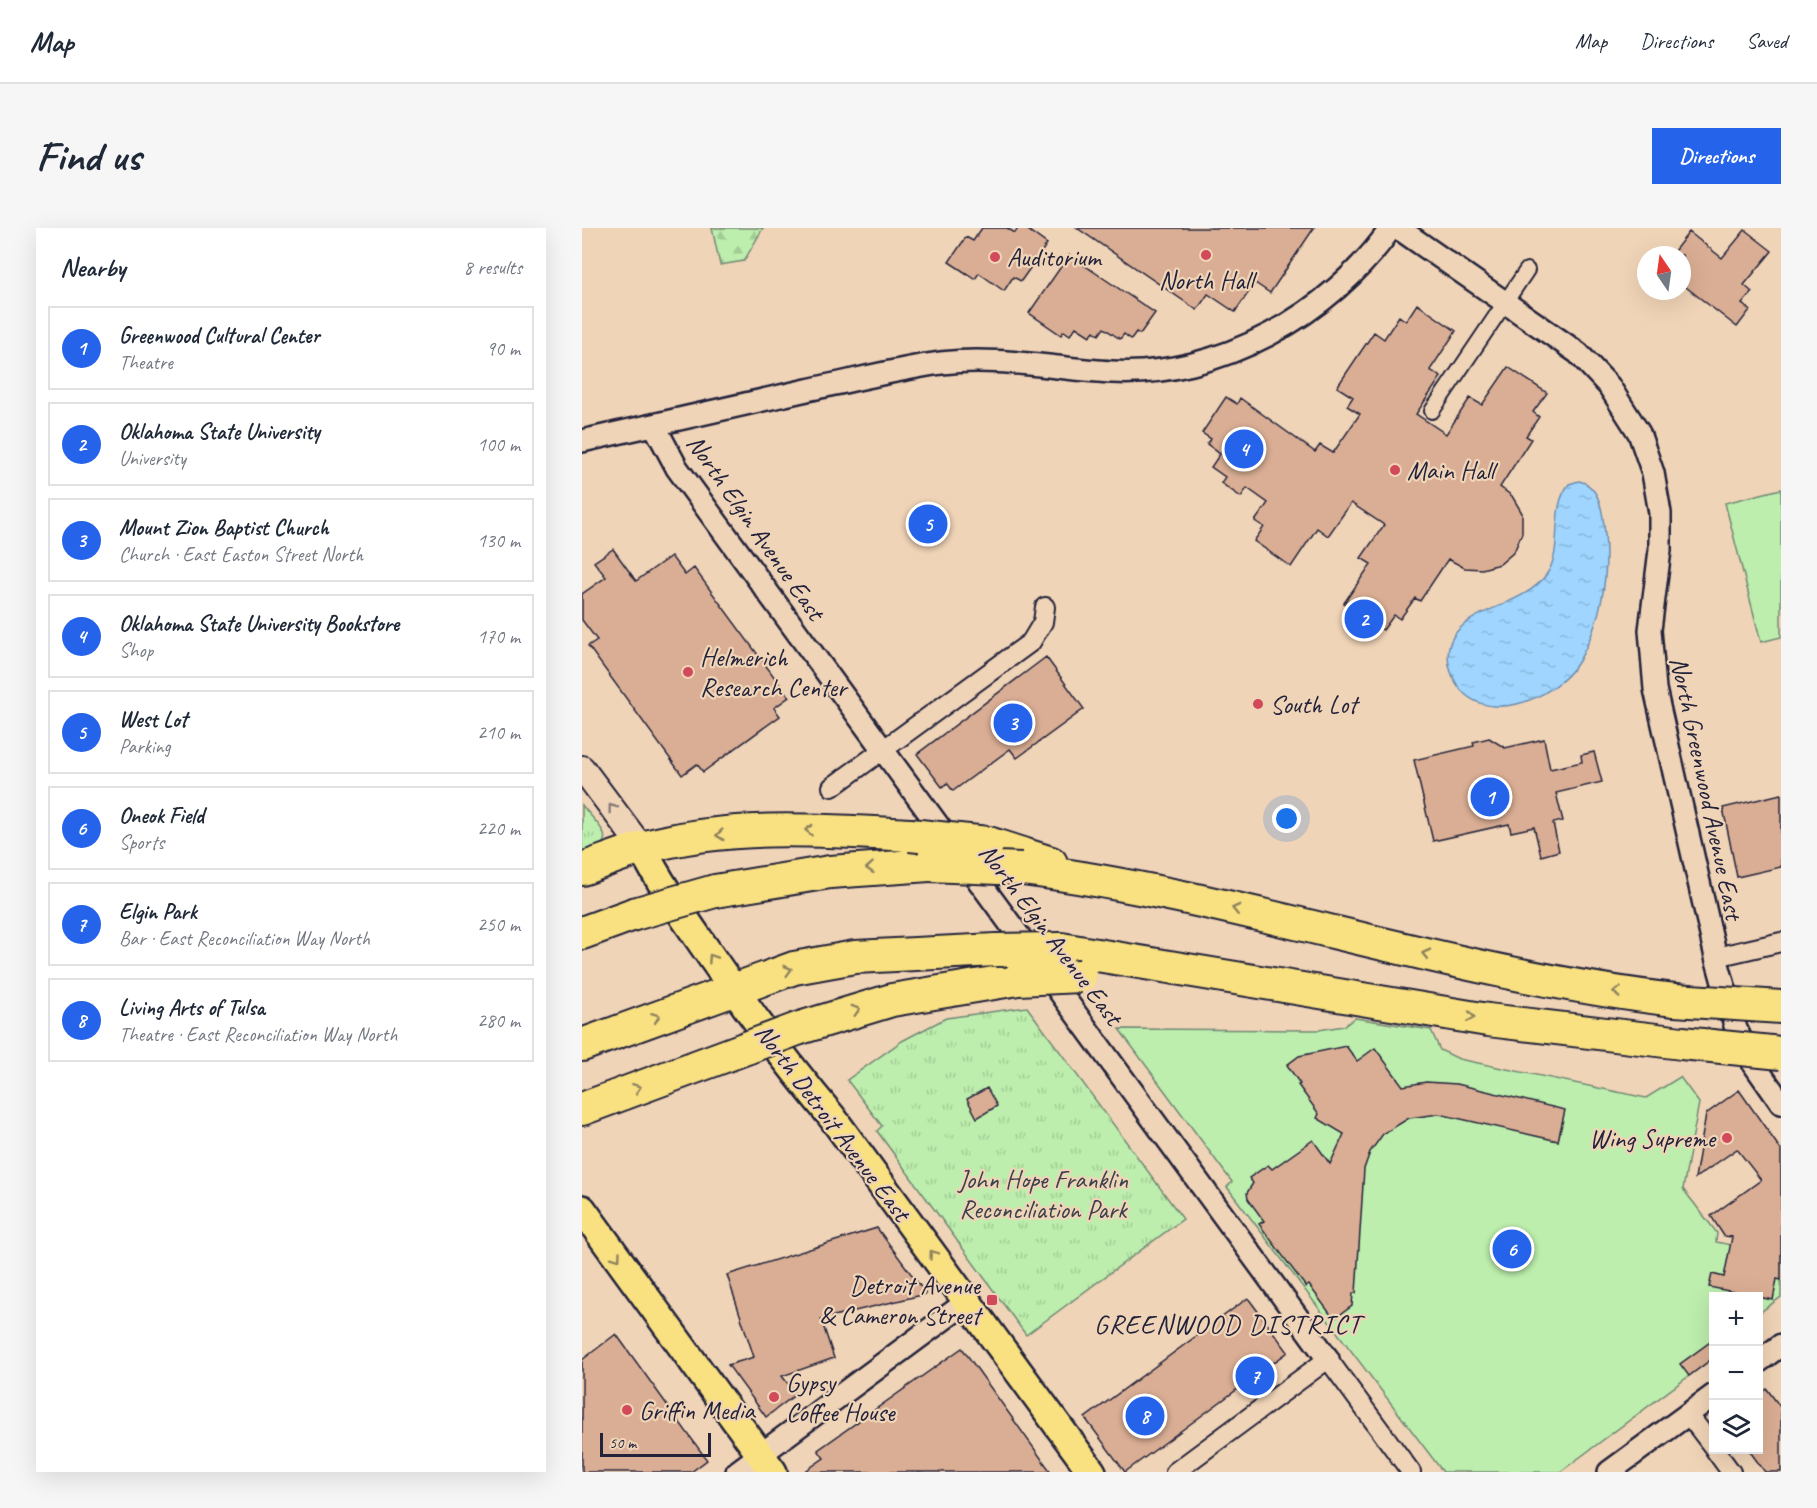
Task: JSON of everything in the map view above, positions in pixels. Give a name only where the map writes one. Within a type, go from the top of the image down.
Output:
[{"type":"highway","points":[[582,869],[642,848],[699,837],[778,829],[910,835],[988,843],[1103,880],[1515,974],[1585,988],[1675,1000],[1781,1007]]},
{"type":"highway","points":[[582,933],[634,914],[715,891],[830,872],[928,865],[1022,869],[1103,880]]},
{"type":"highway","points":[[582,1046],[794,968],[835,960],[912,952],[1061,949],[1488,1020],[1781,1053]]},
{"type":"highway","points":[[582,1109],[800,1028],[892,1000],[1018,979],[1164,975],[1331,993]]},
{"type":"main road","name":"North Detroit Avenue East","points":[[582,768],[642,848],[654,873],[733,989],[791,1068],[832,1117],[1092,1472]]},
{"type":"main road","points":[[582,1209],[767,1463]]},
{"type":"street","points":[[582,441],[884,373],[944,363],[1004,361],[1115,372],[1152,370],[1229,353],[1263,338],[1317,305],[1354,273],[1391,228]]},
{"type":"street","name":"North Greenwood Avenue East","points":[[1398,228],[1566,344],[1599,375],[1625,409],[1649,459],[1656,487],[1660,526],[1651,618],[1652,676],[1716,957],[1736,1029],[1751,1060],[1781,1103]]},
{"type":"street","points":[[1432,411],[1527,270]]},
{"type":"street","name":"North Elgin Avenue East","points":[[654,425],[677,468],[1411,1472]]},
{"type":"street","points":[[832,788],[1031,642],[1043,622],[1045,607]]},
{"type":"street","points":[[1716,957],[1781,942]]},
{"type":"street","points":[[737,1472],[767,1463],[968,1301]]},
{"type":"street","points":[[1763,1358],[1781,1345]]},
{"type":"street","points":[[1175,1472],[1328,1359]]},
{"type":"street","points":[[1609,1472],[1709,1398]]},
{"type":"street","points":[[1688,1414],[1709,1442]]},
{"type":"street","points":[[1718,1454],[1731,1472]]},
{"type":"green space","points":[[712,228],[763,228],[744,261],[720,265]]},
{"type":"green space","points":[[1781,489],[1781,637],[1761,642],[1725,503]]},
{"type":"green space","points":[[582,805],[601,829],[604,840],[594,853],[582,860]]},
{"type":"green space","name":"John Hope Franklin Reconciliation Park","points":[[1027,1007],[1183,1219],[1026,1335],[877,1131],[882,1126],[847,1080],[902,1041],[946,1018]]},
{"type":"green space","points":[[1355,1018],[1431,1030],[1440,1050],[1459,1059],[1646,1098],[1680,1077],[1699,1103],[1683,1189],[1717,1233],[1716,1242],[1781,1255],[1781,1297],[1763,1310],[1763,1292],[1709,1292],[1709,1361],[1560,1472],[1443,1472],[1227,1187],[1232,1182],[1119,1029],[1318,1030],[1344,1026]]},
{"type":"water","points":[[1579,481],[1592,489],[1599,502],[1606,550],[1602,599],[1587,646],[1568,675],[1553,688],[1535,698],[1516,704],[1497,706],[1479,703],[1464,693],[1449,667],[1449,646],[1453,637],[1472,619],[1525,594],[1546,575],[1555,553],[1559,506],[1563,494],[1569,484]]},
{"type":"building","name":"Auditorium","points":[[982,228],[1007,228],[1015,233],[1018,228],[1025,228],[1047,244],[1021,281],[1013,277],[1004,291],[979,273],[975,279],[949,262],[966,237],[973,241]]},
{"type":"building","name":"North Hall","points":[[1077,228],[1314,228],[1270,293],[1255,283],[1235,312],[1208,294],[1197,310]]},
{"type":"building","points":[[1745,230],[1772,251],[1744,285],[1752,292],[1742,304],[1750,310],[1737,327],[1691,291],[1691,246],[1678,246],[1689,232],[1722,258]]},
{"type":"building","points":[[1069,255],[1155,313],[1140,334],[1136,332],[1131,339],[1124,334],[1120,339],[1104,328],[1099,335],[1094,331],[1090,336],[1076,327],[1070,335],[1064,331],[1061,335],[1029,313]]},
{"type":"building","name":"Main Hall","points":[[1417,304],[1456,331],[1430,370],[1441,377],[1416,414],[1446,434],[1470,398],[1482,405],[1508,367],[1547,393],[1533,412],[1539,417],[1526,436],[1531,439],[1500,487],[1512,496],[1522,513],[1522,533],[1514,552],[1500,564],[1482,569],[1465,568],[1448,559],[1420,601],[1415,598],[1400,619],[1394,615],[1383,630],[1344,603],[1371,564],[1361,558],[1384,525],[1351,503],[1328,536],[1317,528],[1291,567],[1254,541],[1264,527],[1255,521],[1268,503],[1247,488],[1241,497],[1221,483],[1225,477],[1211,467],[1220,454],[1207,444],[1211,439],[1202,433],[1226,397],[1237,404],[1240,398],[1315,452],[1320,445],[1333,453],[1360,414],[1347,406],[1353,397],[1337,387],[1374,332],[1384,339],[1399,316],[1406,321]]},
{"type":"building","name":"Helmerich Research Center","points":[[613,549],[636,581],[671,556],[685,575],[694,568],[789,697],[774,708],[780,716],[703,772],[697,764],[682,775],[588,646],[597,640],[582,620],[582,594],[606,577],[594,562]]},
{"type":"building","points":[[1046,657],[1084,709],[1017,758],[1010,749],[953,791],[947,783],[942,787],[917,754]]},
{"type":"building","points":[[1489,738],[1505,748],[1544,739],[1550,769],[1582,762],[1581,755],[1594,752],[1602,782],[1556,793],[1563,821],[1553,823],[1559,851],[1541,856],[1534,827],[1511,832],[1509,824],[1433,841],[1414,760],[1474,746],[1473,742]]},
{"type":"building","points":[[1781,794],[1781,867],[1737,877],[1723,808]]},
{"type":"building","points":[[1346,1046],[1357,1061],[1375,1048],[1403,1086],[1426,1082],[1457,1084],[1565,1110],[1558,1141],[1439,1114],[1409,1118],[1383,1134],[1370,1152],[1364,1169],[1356,1293],[1353,1293],[1352,1306],[1334,1319],[1309,1285],[1306,1287],[1259,1224],[1264,1221],[1248,1199],[1247,1193],[1253,1183],[1249,1178],[1268,1165],[1272,1169],[1313,1140],[1330,1164],[1344,1134],[1317,1118],[1319,1114],[1287,1065],[1299,1056]]},
{"type":"building","points":[[987,1088],[997,1106],[977,1118],[967,1099]]},
{"type":"building","points":[[1739,1090],[1781,1150],[1781,1280],[1777,1279],[1773,1300],[1763,1298],[1763,1292],[1734,1292],[1709,1287],[1712,1274],[1724,1277],[1732,1237],[1724,1236],[1711,1216],[1761,1180],[1737,1149],[1695,1178],[1706,1114]]},
{"type":"building","points":[[877,1228],[926,1294],[821,1319],[834,1358],[782,1376],[796,1394],[766,1417],[728,1365],[754,1357],[727,1275]]},
{"type":"building","points":[[1248,1298],[1288,1352],[1125,1472],[1085,1418]]},
{"type":"building","name":"Griffin Media","points":[[616,1334],[707,1460],[691,1472],[582,1472],[582,1360]]},
{"type":"building","points":[[1709,1343],[1709,1361],[1689,1376],[1680,1364]]},
{"type":"building","points":[[962,1348],[1051,1472],[804,1472],[824,1458],[818,1450]]},
{"type":"building","points":[[1767,1389],[1781,1408],[1781,1472],[1765,1472],[1752,1454],[1763,1454],[1763,1392]]},
{"type":"place","name":"North Hall","points":[[1206,255]]},
{"type":"place","name":"Auditorium","points":[[995,257]]},
{"type":"place","name":"Oklahoma State University Bookstore","points":[[1244,449]]},
{"type":"place","name":"Main Hall","points":[[1395,470]]},
{"type":"place","name":"West Lot","points":[[928,524]]},
{"type":"place","name":"Oklahoma State University","points":[[1364,619]]},
{"type":"place","name":"Helmerich Research Center","points":[[688,672]]},
{"type":"place","name":"South Lot","points":[[1258,704]]},
{"type":"place","name":"Mount Zion Baptist Church","points":[[1013,723]]},
{"type":"place","name":"Greenwood Cultural Center","points":[[1490,797]]},
{"type":"place","name":"Wing Supreme","points":[[1727,1138]]},
{"type":"place","name":"Oneok Field","points":[[1512,1249]]},
{"type":"place","name":"Detroit Avenue & Cameron Street","points":[[992,1300]]},
{"type":"place","name":"Elgin Park","points":[[1255,1376]]},
{"type":"place","name":"Gypsy Coffee House","points":[[774,1397]]},
{"type":"place","name":"Griffin Media","points":[[627,1410]]},
{"type":"place","name":"Living Arts of Tulsa","points":[[1145,1416]]},
{"type":"district","name":"GREENWOOD DISTRICT","points":[[1228,1324]]}]
